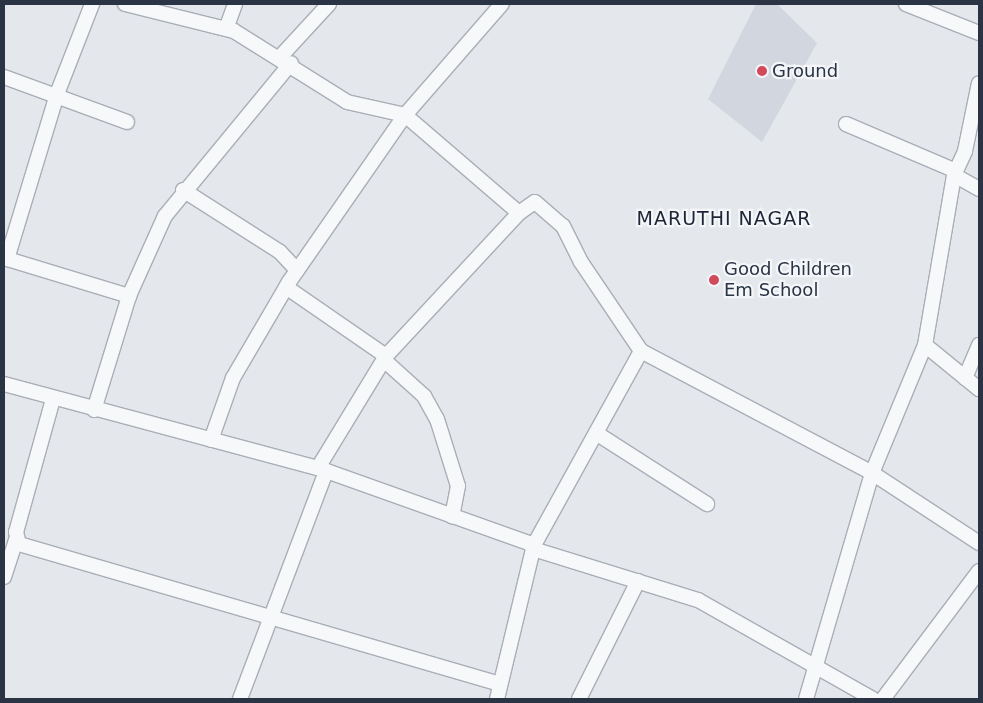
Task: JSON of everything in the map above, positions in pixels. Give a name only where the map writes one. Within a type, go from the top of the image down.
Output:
[{"type":"street","points":[[92,4],[57,94],[6,258],[129,296]]},
{"type":"street","points":[[125,4],[226,29],[286,60],[347,102],[405,115],[519,213]]},
{"type":"street","points":[[226,29],[235,4]]},
{"type":"street","points":[[94,410],[129,296],[165,216],[183,190],[329,4]]},
{"type":"street","points":[[211,440],[233,378],[286,287],[405,115],[502,4]]},
{"type":"street","points":[[906,4],[979,33]]},
{"type":"street","points":[[4,77],[57,94],[127,122]]},
{"type":"street","points":[[806,699],[872,473],[925,346],[955,173],[965,151],[979,83]]},
{"type":"street","points":[[846,124],[955,173],[979,190]]},
{"type":"street","points":[[183,190],[280,252],[298,270]]},
{"type":"street","points":[[240,699],[272,615],[322,469],[385,358],[519,213],[535,202],[563,226],[582,262],[641,352],[872,473],[979,542]]},
{"type":"street","points":[[286,287],[385,358],[424,396],[437,419],[458,486],[452,516]]},
{"type":"street","points":[[965,378],[979,345]]},
{"type":"street","points":[[925,346],[979,389]]},
{"type":"street","points":[[497,699],[533,547],[641,352]]},
{"type":"street","points":[[4,384],[94,410],[322,469],[533,547],[698,600],[873,699]]},
{"type":"street","points":[[4,577],[53,399]]},
{"type":"street","points":[[596,433],[707,504]]},
{"type":"street","points":[[16,539],[32,549],[272,615],[500,684]]},
{"type":"street","points":[[883,699],[979,571]]},
{"type":"street","points":[[579,699],[638,581]]},
{"type":"shaded area","name":"Ground","points":[[756,4],[777,4],[817,43],[762,142],[708,99]]},
{"type":"place","name":"Ground","points":[[762,71]]},
{"type":"place","name":"Good Children Em School","points":[[714,280]]},
{"type":"district","name":"MARUTHI NAGAR","points":[[724,219]]}]
